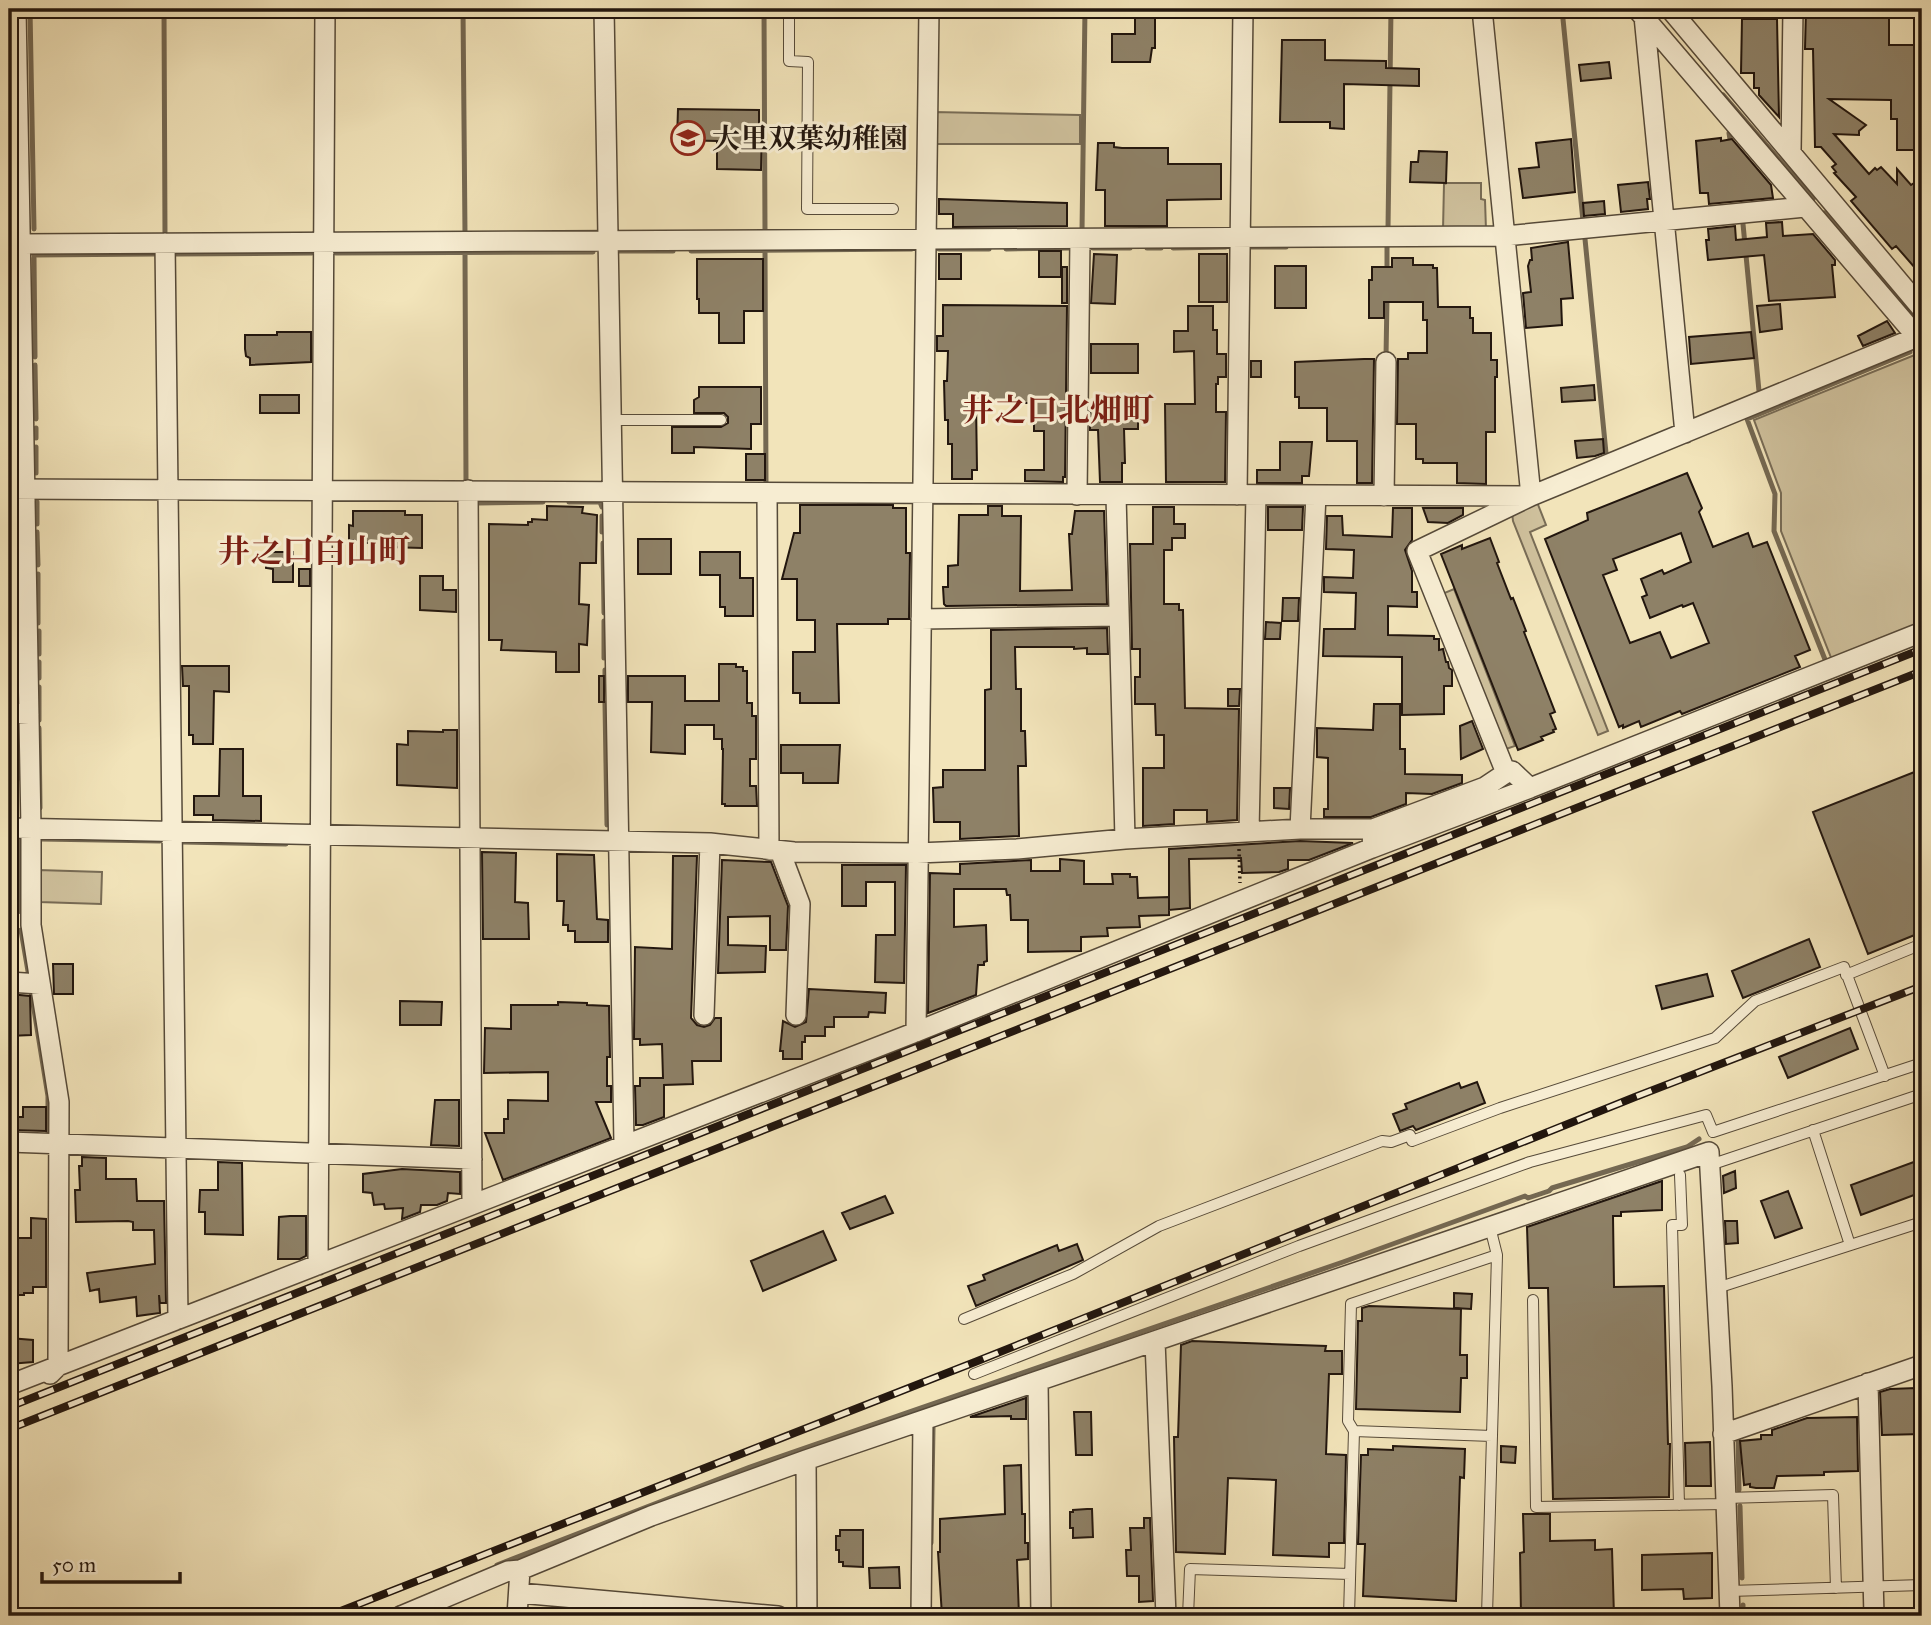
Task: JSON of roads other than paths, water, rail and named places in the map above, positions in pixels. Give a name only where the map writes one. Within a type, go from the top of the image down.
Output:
[{"type":"street","points":[[9,1394],[42,1381],[58,1366],[59,1102],[31,925],[29,714],[18,627],[20,244],[16,9]]},
{"type":"street","points":[[318,1265],[325,9]]},
{"type":"street","points":[[604,9],[624,1144]]},
{"type":"street","points":[[916,1032],[929,9]]},
{"type":"street","points":[[1243,9],[1240,238],[1246,495],[1244,832]]},
{"type":"street","points":[[1482,9],[1531,496]]},
{"type":"street","points":[[1670,9],[1922,309]]},
{"type":"street","points":[[1791,151],[1794,9]]},
{"type":"street","points":[[1506,773],[1417,551],[1531,496],[1920,336],[1805,207],[1640,12]]},
{"type":"street","points":[[1640,12],[1685,433]]},
{"type":"street","points":[[20,244],[1505,236],[1805,207]]},
{"type":"street","points":[[1077,495],[1080,239]]},
{"type":"street","points":[[165,243],[178,1320]]},
{"type":"street","points":[[1384,496],[1386,362]]},
{"type":"street","points":[[17,489],[1531,496]]},
{"type":"street","points":[[468,491],[472,1204]]},
{"type":"street","points":[[767,493],[775,850],[800,904],[796,1015]]},
{"type":"street","points":[[1116,495],[1125,839]]},
{"type":"street","points":[[1300,829],[1316,495]]},
{"type":"street","points":[[921,619],[1119,616]]},
{"type":"street","points":[[9,828],[710,844],[775,850],[917,853],[1017,849],[1125,839],[1300,829],[1372,839],[1530,788],[1922,632]]},
{"type":"street","points":[[9,713],[29,714]]},
{"type":"street","points":[[9,1385],[916,1032],[1240,900],[1485,787],[1506,773],[1512,771],[1530,788]]},
{"type":"street","points":[[704,1015],[710,844]]},
{"type":"street","points":[[9,982],[40,984]]},
{"type":"street","points":[[9,1142],[472,1159]]},
{"type":"street","points":[[401,1616],[650,1516],[806,1460],[1709,1152],[1730,1616]]},
{"type":"street","points":[[1156,1341],[1166,1616]]},
{"type":"street","points":[[1723,1434],[1922,1365]]},
{"type":"street","points":[[1038,1381],[1041,1616]]},
{"type":"street","points":[[1868,1383],[1874,1616]]},
{"type":"street","points":[[920,1616],[923,1420]]},
{"type":"street","points":[[806,1460],[807,1616]]},
{"type":"street","points":[[517,1616],[520,1570]]},
{"type":"street","points":[[519,1593],[653,1611],[778,1616]]},
{"type":"lane","points":[[789,9],[789,61],[807,62],[807,209],[893,209]]},
{"type":"lane","points":[[611,420],[721,420]]},
{"type":"lane","points":[[1846,975],[1922,944]]},
{"type":"lane","points":[[964,1319],[1073,1274],[1159,1226],[1382,1141],[1391,1142],[1410,1135],[1412,1141],[1500,1108],[1715,1038],[1755,1001],[1844,967],[1885,1076]]},
{"type":"lane","points":[[974,1374],[1299,1246],[1531,1162],[1706,1115],[1713,1132],[1922,1063]]},
{"type":"lane","points":[[1710,1165],[1922,1094]]},
{"type":"lane","points":[[1813,1130],[1850,1245]]},
{"type":"lane","points":[[1679,1505],[1672,1225],[1682,1225],[1680,1175]]},
{"type":"lane","points":[[1717,1288],[1922,1222]]},
{"type":"lane","points":[[1486,1616],[1497,1255],[1490,1227]]},
{"type":"lane","points":[[1349,1616],[1354,1432],[1348,1421],[1351,1304],[1497,1255]]},
{"type":"lane","points":[[1533,1300],[1536,1507],[1679,1505],[1833,1495],[1836,1588]]},
{"type":"lane","points":[[1354,1432],[1492,1436]]},
{"type":"lane","points":[[1194,1616],[1188,1616],[1190,1569],[1350,1574]]},
{"type":"lane","points":[[1729,1591],[1922,1585]]},
{"type":"waterway","points":[[30,9],[34,229]]},
{"type":"waterway","points":[[164,9],[165,236]]},
{"type":"waterway","points":[[463,9],[465,234]]},
{"type":"waterway","points":[[764,9],[765,232]]},
{"type":"waterway","points":[[1082,231],[1085,9]]},
{"type":"waterway","points":[[1388,228],[1391,9]]},
{"type":"waterway","points":[[1562,9],[1583,221]]},
{"type":"waterway","points":[[1723,95],[1813,199]]},
{"type":"waterway","points":[[1729,133],[1731,145]]},
{"type":"waterway","points":[[1824,213],[1920,324]]},
{"type":"waterway","points":[[1743,224],[1759,391]]},
{"type":"waterway","points":[[1585,239],[1606,453]]},
{"type":"waterway","points":[[1387,246],[1387,274]]},
{"type":"waterway","points":[[1173,248],[1226,247]]},
{"type":"waterway","points":[[1251,247],[1286,247]]},
{"type":"waterway","points":[[1006,249],[1070,248]]},
{"type":"waterway","points":[[1093,248],[1130,248]]},
{"type":"waterway","points":[[1147,248],[1161,248]]},
{"type":"waterway","points":[[691,251],[912,249]]},
{"type":"waterway","points":[[939,249],[989,249]]},
{"type":"waterway","points":[[765,250],[766,484]]},
{"type":"waterway","points":[[619,251],[673,251]]},
{"type":"waterway","points":[[465,252],[466,481]]},
{"type":"waterway","points":[[336,253],[593,252]]},
{"type":"waterway","points":[[176,254],[312,253]]},
{"type":"waterway","points":[[34,255],[154,254]]},
{"type":"waterway","points":[[34,258],[35,357]]},
{"type":"waterway","points":[[1386,357],[1387,298]]},
{"type":"waterway","points":[[1915,350],[1922,347]]},
{"type":"waterway","points":[[1826,662],[1774,531],[1775,494],[1747,419],[1910,352]]},
{"type":"waterway","points":[[35,365],[36,419]]},
{"type":"waterway","points":[[36,428],[36,438]]},
{"type":"waterway","points":[[36,447],[36,473]]},
{"type":"waterway","points":[[37,502],[37,524]]},
{"type":"waterway","points":[[478,503],[543,502]]},
{"type":"waterway","points":[[569,502],[600,502],[602,507]]},
{"type":"waterway","points":[[602,516],[602,532]]},
{"type":"waterway","points":[[37,532],[38,565]]},
{"type":"waterway","points":[[603,543],[604,613]]},
{"type":"waterway","points":[[38,574],[38,623]]},
{"type":"waterway","points":[[604,621],[604,658]]},
{"type":"waterway","points":[[39,631],[39,654]]},
{"type":"waterway","points":[[9,632],[15,632]]},
{"type":"waterway","points":[[39,662],[39,678]]},
{"type":"waterway","points":[[605,670],[605,689]]},
{"type":"waterway","points":[[39,687],[39,720]]},
{"type":"waterway","points":[[605,703],[607,825]]},
{"type":"waterway","points":[[39,728],[40,808]]},
{"type":"waterway","points":[[9,778],[21,778]]},
{"type":"waterway","points":[[41,839],[160,841]]},
{"type":"waterway","points":[[9,840],[20,840],[21,912]]},
{"type":"waterway","points":[[183,842],[286,844]]},
{"type":"waterway","points":[[21,930],[29,977]]},
{"type":"waterway","points":[[31,991],[48,1096],[48,1135]]},
{"type":"waterway","points":[[497,1565],[750,1467],[1343,1262],[1525,1196],[1528,1198],[1552,1188],[1687,1147],[1699,1139]]},
{"type":"waterway","points":[[931,1543],[933,1428]]},
{"type":"waterway","points":[[1738,1434],[1739,1490]]},
{"type":"waterway","points":[[1740,1506],[1742,1578]]},
{"type":"waterway","points":[[1743,1605],[1743,1616]]},
{"type":"waterway","points":[[381,1616],[398,1608]]},
{"type":"railway","points":[[9,1407],[1922,649]]},
{"type":"railway","points":[[9,1429],[1922,671]]},
{"type":"railway","points":[[328,1616],[975,1362],[1635,1097],[1922,986]]},
{"type":"place","name":"大里双葉幼稚園","points":[[688,138]]},
{"type":"district","name":"井之口北畑町","points":[[1058,410]]},
{"type":"district","name":"井之口白山町","points":[[314,551]]}]
